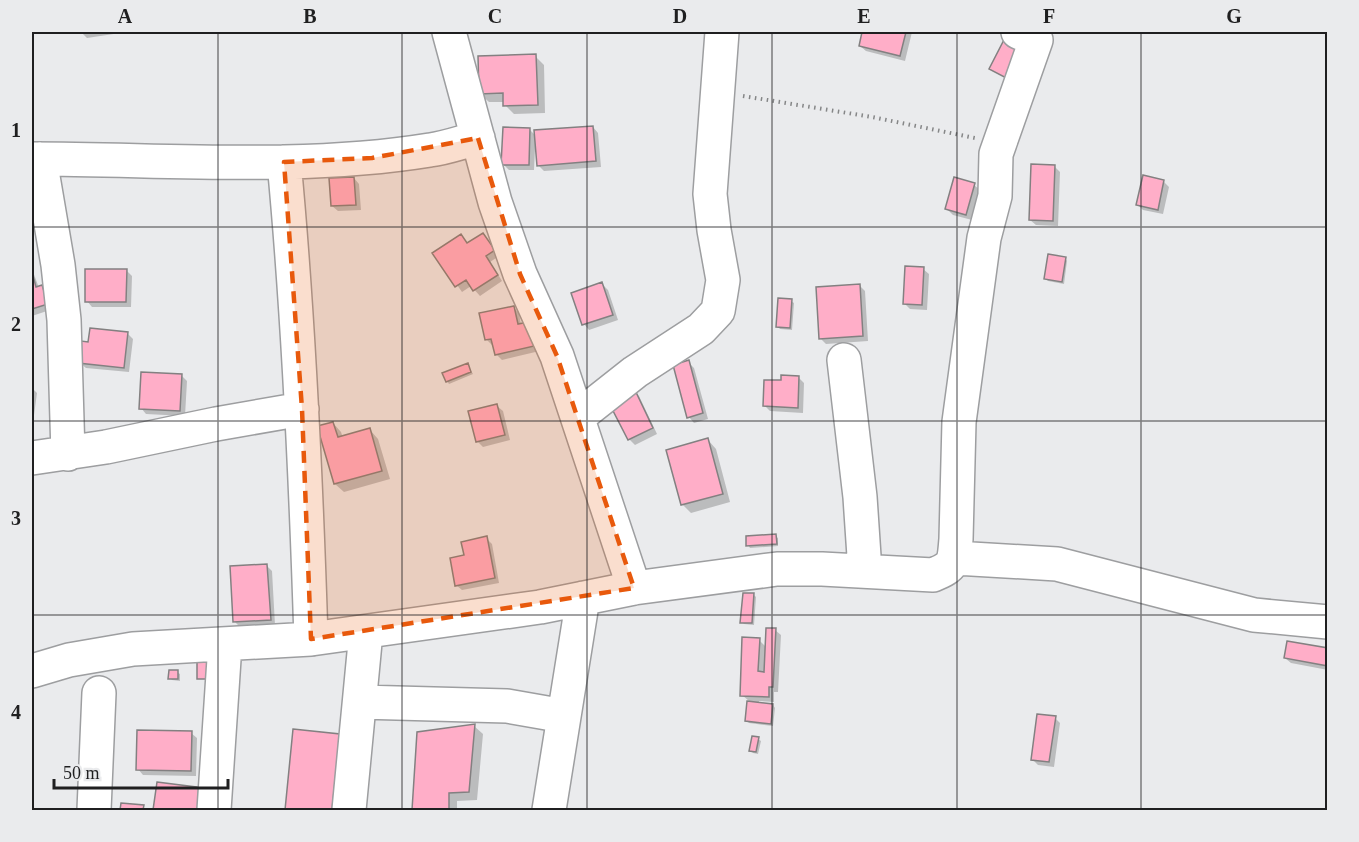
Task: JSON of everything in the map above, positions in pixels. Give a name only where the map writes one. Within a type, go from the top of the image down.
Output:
[{"type":"street","points":[[578,417],[635,372],[701,329],[718,311],[723,280],[710,194],[722,32]]},
{"type":"street","points":[[32,671],[69,660],[133,649],[311,639],[777,568],[933,575],[948,569],[955,558],[959,422],[984,238],[995,196],[996,154],[1036,40],[1018,32]]},
{"type":"street","points":[[452,33],[495,202],[520,274],[557,356],[634,588]]},
{"type":"street","points":[[68,454],[64,320],[58,265],[34,151],[284,162],[382,156],[432,150],[478,138]]},
{"type":"street","points":[[284,162],[292,240],[302,409],[311,639]]},
{"type":"street","points":[[844,360],[860,497],[865,571]]},
{"type":"street","points":[[32,458],[68,454],[302,409]]},
{"type":"street","points":[[955,558],[1057,564],[1254,615],[1328,622]]},
{"type":"street","points":[[549,810],[582,598]]},
{"type":"street","points":[[349,810],[366,632]]},
{"type":"street","points":[[214,810],[225,644]]},
{"type":"street","points":[[94,810],[99,693]]},
{"type":"street","points":[[360,702],[507,706],[564,716]]},
{"type":"path","points":[[717,92],[872,117],[999,142]]},
{"type":"highlighted area","points":[[478,138],[520,274],[557,356],[634,588],[311,639],[302,409],[284,162],[372,158]]},
{"type":"building","points":[[862,32],[906,32],[900,56],[859,46]]},
{"type":"building","points":[[1007,34],[1030,46],[1012,81],[989,69]]},
{"type":"building","points":[[536,54],[538,105],[503,106],[503,93],[479,94],[478,56]]},
{"type":"building","points":[[593,126],[596,161],[537,166],[534,130]]},
{"type":"building","points":[[503,127],[530,128],[529,165],[501,165]]},
{"type":"building","points":[[1031,164],[1055,165],[1053,221],[1029,220]]},
{"type":"building","points":[[1143,175],[1164,180],[1158,210],[1136,205]]},
{"type":"building","points":[[354,177],[356,205],[331,206],[329,178]]},
{"type":"building","points":[[954,177],[975,183],[966,215],[945,209]]},
{"type":"building","points":[[483,233],[495,250],[486,256],[498,275],[473,291],[466,280],[455,287],[432,253],[461,234],[467,243]]},
{"type":"building","points":[[1048,254],[1066,257],[1062,282],[1044,279]]},
{"type":"building","points":[[905,266],[924,267],[922,305],[903,304]]},
{"type":"building","points":[[85,269],[127,269],[126,302],[85,302]]},
{"type":"building","points":[[32,272],[36,287],[42,285],[48,304],[32,309]]},
{"type":"building","points":[[602,282],[613,315],[582,325],[571,293]]},
{"type":"building","points":[[860,284],[863,336],[819,339],[816,287]]},
{"type":"building","points":[[778,298],[792,299],[790,328],[776,327]]},
{"type":"building","points":[[514,306],[518,324],[538,320],[543,344],[495,355],[491,339],[485,340],[479,313]]},
{"type":"building","points":[[90,328],[128,332],[124,368],[78,363],[81,341],[88,342]]},
{"type":"building","points":[[689,360],[703,413],[687,418],[673,365]]},
{"type":"building","points":[[468,363],[471,372],[446,382],[442,373]]},
{"type":"building","points":[[141,372],[182,374],[180,411],[139,409]]},
{"type":"building","points":[[781,375],[799,376],[798,408],[763,406],[764,380],[781,380]]},
{"type":"building","points":[[634,388],[653,428],[628,440],[608,401]]},
{"type":"building","points":[[497,404],[505,435],[476,442],[468,411]]},
{"type":"building","points":[[333,422],[338,437],[370,428],[382,471],[334,484],[317,426]]},
{"type":"building","points":[[708,438],[723,494],[681,505],[666,450]]},
{"type":"building","points":[[776,534],[777,544],[746,546],[746,536]]},
{"type":"building","points":[[487,536],[495,578],[455,586],[450,558],[464,555],[461,542]]},
{"type":"building","points":[[267,564],[271,620],[233,622],[230,566]]},
{"type":"building","points":[[743,593],[754,593],[752,623],[740,623]]},
{"type":"building","points":[[766,628],[776,628],[773,687],[769,687],[769,697],[740,696],[742,637],[760,638],[758,671],[764,672]]},
{"type":"building","points":[[1287,641],[1328,648],[1328,666],[1284,658]]},
{"type":"building","points":[[197,648],[216,648],[216,679],[197,679]]},
{"type":"building","points":[[169,670],[178,670],[178,679],[168,679]]},
{"type":"building","points":[[747,701],[773,704],[771,724],[745,721]]},
{"type":"building","points":[[1037,714],[1056,716],[1049,762],[1031,760]]},
{"type":"building","points":[[475,724],[469,792],[449,793],[449,810],[412,810],[417,732]]},
{"type":"building","points":[[293,729],[340,734],[332,810],[285,810]]},
{"type":"building","points":[[137,730],[192,731],[191,771],[136,770]]},
{"type":"building","points":[[752,736],[759,737],[756,752],[749,751]]},
{"type":"building","points":[[157,782],[204,788],[201,810],[153,810]]},
{"type":"building","points":[[121,803],[144,805],[143,810],[120,810]]}]
